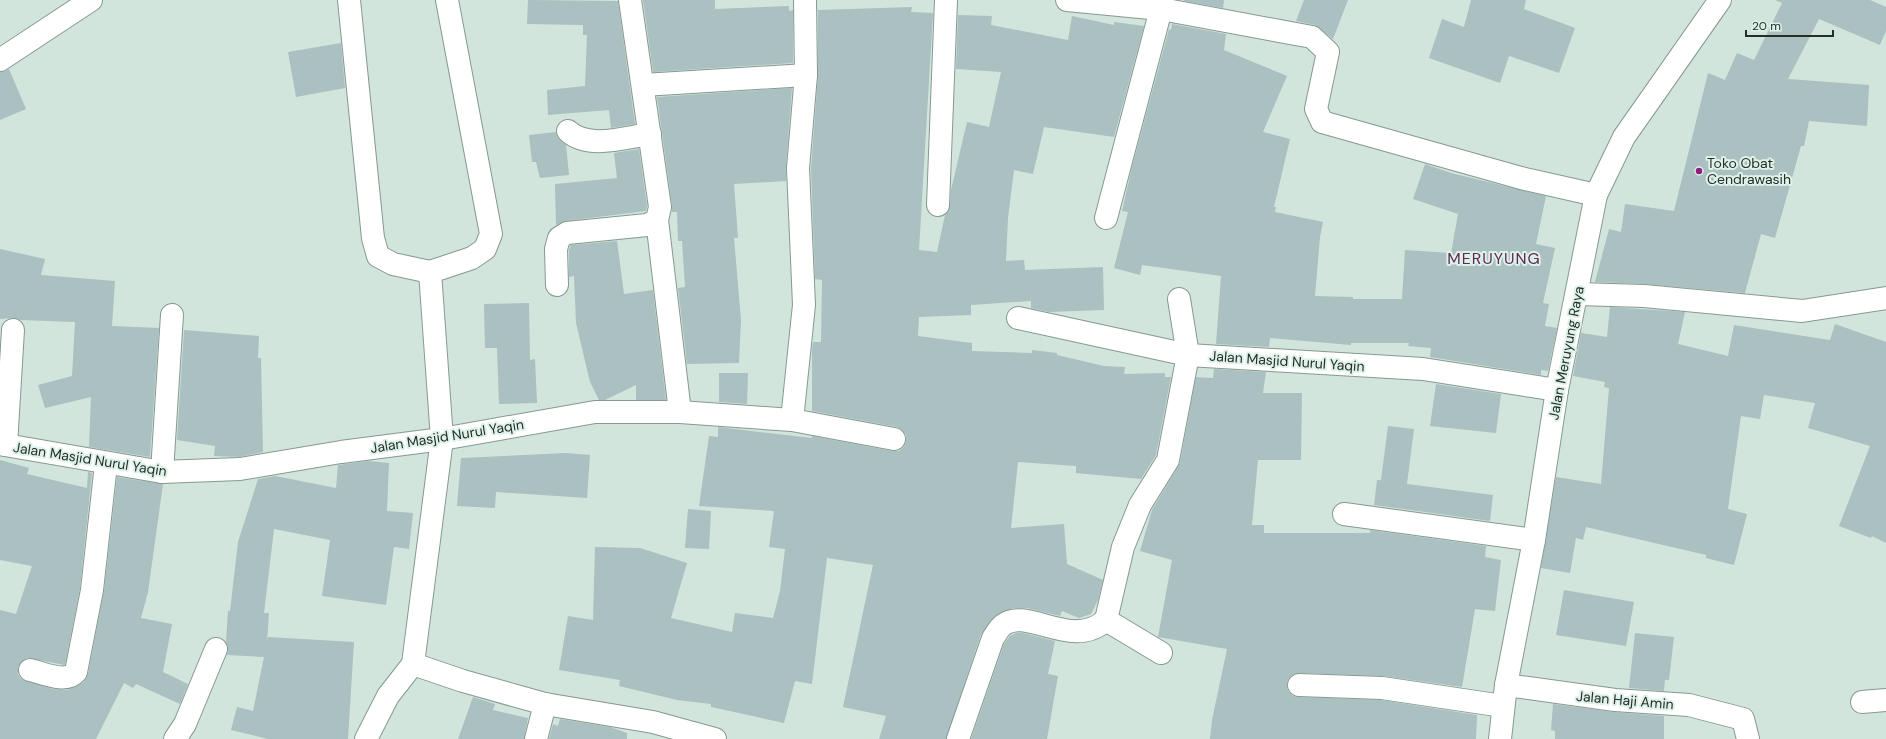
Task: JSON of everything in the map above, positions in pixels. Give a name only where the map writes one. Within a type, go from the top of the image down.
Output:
[{"type":"street","points":[[0,60],[91,0]]},
{"type":"street","points":[[349,0],[373,238],[378,256],[394,264],[430,272],[472,258],[485,249],[491,234],[447,0]]},
{"type":"street","points":[[630,0],[660,206],[657,220],[680,412]]},
{"type":"street","points":[[792,420],[804,305],[798,168],[806,75],[805,0]]},
{"type":"street","points":[[938,205],[946,0]]},
{"type":"street","points":[[1067,0],[1139,3],[1161,9],[1312,37],[1328,52],[1316,109],[1322,122],[1521,178],[1596,195]]},
{"type":"street","name":"Jalan Meruyung Raya","points":[[1500,739],[1506,684],[1534,540],[1557,390],[1596,195],[1624,137],[1720,0]]},
{"type":"street","points":[[1106,218],[1161,9]]},
{"type":"street","points":[[643,85],[806,75]]},
{"type":"street","points":[[568,131],[578,138],[590,141],[650,134]]},
{"type":"street","points":[[557,285],[556,249],[558,238],[567,233],[647,225],[657,220]]},
{"type":"street","points":[[366,739],[388,696],[413,664],[442,439],[430,272]]},
{"type":"street","points":[[1577,294],[1644,296],[1802,311],[1886,298]]},
{"type":"street","points":[[958,739],[993,638],[1003,625],[1016,619],[1076,632],[1090,630],[1100,626],[1106,620],[1123,547],[1140,505],[1168,460],[1188,355],[1179,299]]},
{"type":"street","points":[[162,472],[172,315]]},
{"type":"street","name":"Jalan Masjid Nurul Yaqin","points":[[1018,318],[1188,355],[1423,369],[1557,390]]},
{"type":"street","points":[[3,445],[13,330]]},
{"type":"street","name":"Jalan Masjid Nurul Yaqin","points":[[3,445],[106,464],[162,472],[240,469],[341,452],[442,439],[595,412],[680,412],[792,420],[894,438]]},
{"type":"street","points":[[30,670],[65,678],[74,676],[76,672],[92,590],[106,464]]},
{"type":"street","points":[[1344,514],[1534,540]]},
{"type":"street","points":[[1106,620],[1161,653]]},
{"type":"street","points":[[175,739],[186,724],[216,649]]},
{"type":"street","points":[[413,664],[463,681],[546,704],[653,722],[715,739]]},
{"type":"street","name":"Jalan Haji Amin","points":[[1506,684],[1615,700],[1689,705],[1746,729]]},
{"type":"street","points":[[1299,685],[1382,688],[1503,706]]},
{"type":"street","points":[[1862,702],[1886,700]]},
{"type":"street","points":[[536,739],[546,704]]},
{"type":"building","points":[[528,0],[618,1],[635,124],[611,128],[609,110],[548,115],[547,90],[585,86],[587,35],[583,35],[583,25],[527,24]]},
{"type":"building","points":[[643,0],[715,0],[715,9],[789,6],[789,11],[793,10],[793,63],[653,72]]},
{"type":"building","points":[[1184,0],[1224,0],[1223,8]]},
{"type":"building","points":[[1304,0],[1348,0],[1333,39],[1315,25],[1296,21]]},
{"type":"building","points":[[1471,0],[1526,0],[1524,9],[1575,28],[1559,73],[1509,56],[1500,83],[1429,58],[1442,19],[1464,27]]},
{"type":"building","points":[[1775,0],[1870,0],[1886,7],[1886,31],[1880,45],[1819,19],[1788,79],[1869,85],[1867,126],[1809,121],[1804,146],[1801,146],[1775,238],[1761,234],[1745,293],[1645,284],[1595,282],[1609,229],[1621,232],[1625,204],[1674,211],[1708,73],[1725,80],[1737,53],[1754,60],[1782,3]]},
{"type":"building","points":[[912,7],[911,12],[933,13],[919,250],[937,252],[945,215],[950,206],[951,190],[967,122],[989,127],[1001,72],[956,69],[958,15],[992,16],[991,25],[1068,40],[1072,16],[1114,25],[1114,22],[1144,26],[1114,137],[1044,127],[1033,174],[1014,170],[1008,218],[1006,261],[1024,260],[1025,270],[1103,267],[1104,310],[1049,312],[1031,308],[1031,301],[971,305],[971,315],[919,317],[918,336],[972,343],[972,351],[1032,353],[1032,350],[1057,353],[1057,355],[1104,366],[1125,367],[1124,374],[1165,373],[1165,377],[1171,377],[1156,455],[1141,479],[1076,473],[1076,466],[1018,462],[1011,528],[1064,524],[1067,564],[1103,580],[1098,600],[1091,614],[1079,618],[1062,611],[1060,616],[1027,608],[1013,608],[995,616],[981,634],[946,739],[879,739],[886,716],[843,707],[873,565],[827,558],[812,684],[795,681],[784,723],[711,707],[711,704],[677,700],[619,686],[620,680],[559,670],[568,616],[593,620],[595,547],[640,548],[687,563],[671,618],[732,632],[735,613],[773,618],[780,591],[785,549],[769,547],[774,511],[699,506],[709,436],[718,437],[718,427],[812,438],[812,436],[892,451],[899,451],[904,447],[906,435],[897,427],[812,411],[812,350],[813,342],[821,342],[822,280],[815,279],[811,168],[818,76],[818,10]]},
{"type":"building","points":[[1172,24],[1226,34],[1224,50],[1287,76],[1263,132],[1290,139],[1274,207],[1276,207],[1275,212],[1323,222],[1320,237],[1315,296],[1353,297],[1353,299],[1402,299],[1405,250],[1451,253],[1458,214],[1413,199],[1425,164],[1451,173],[1546,196],[1536,244],[1555,248],[1543,303],[1549,304],[1545,326],[1557,328],[1548,371],[1541,370],[1541,375],[1430,357],[1431,348],[1408,346],[1409,343],[1351,343],[1351,345],[1270,338],[1269,347],[1216,344],[1221,276],[1142,265],[1140,275],[1114,268],[1128,212],[1122,211],[1132,167],[1169,29],[1171,30]]},
{"type":"building","points":[[341,43],[345,88],[296,97],[288,52]]},
{"type":"building","points":[[9,69],[26,109],[0,120],[0,72]]},
{"type":"building","points":[[792,88],[786,181],[734,184],[738,238],[734,238],[741,320],[739,363],[687,364],[678,288],[685,287],[682,241],[678,241],[677,212],[672,212],[657,97]]},
{"type":"building","points":[[556,132],[557,137],[566,145],[569,175],[540,178],[536,162],[532,162],[529,135]]},
{"type":"building","points":[[639,149],[647,206],[646,211],[566,221],[556,225],[555,184],[617,178],[614,153]]},
{"type":"building","points":[[617,241],[624,294],[653,290],[666,400],[636,400],[636,385],[605,400],[599,400],[590,382],[576,323],[574,276],[569,277],[569,250],[571,245]]},
{"type":"building","points":[[0,249],[45,259],[41,275],[115,281],[112,326],[159,328],[150,457],[89,447],[91,397],[45,408],[38,385],[72,376],[75,322],[20,320],[13,318],[0,319]]},
{"type":"building","points":[[529,303],[530,360],[535,359],[537,403],[499,404],[497,348],[485,348],[484,304]]},
{"type":"building","points":[[1610,307],[1685,312],[1678,344],[1728,356],[1734,325],[1830,340],[1835,324],[1886,342],[1886,543],[1872,536],[1871,538],[1839,526],[1870,446],[1808,428],[1815,403],[1764,395],[1760,419],[1741,416],[1728,509],[1747,514],[1734,565],[1706,558],[1706,555],[1586,527],[1583,540],[1576,538],[1570,573],[1541,568],[1556,477],[1601,484],[1609,388],[1604,387],[1605,382],[1573,376],[1581,333],[1607,337]]},
{"type":"building","points":[[184,330],[259,336],[258,358],[261,358],[263,452],[239,457],[214,456],[215,446],[177,440]]},
{"type":"building","points":[[1214,369],[1266,372],[1263,393],[1302,393],[1301,460],[1258,460],[1252,525],[1264,525],[1264,533],[1370,533],[1370,530],[1486,546],[1485,557],[1501,560],[1495,611],[1475,609],[1462,687],[1383,676],[1299,673],[1293,674],[1288,679],[1288,691],[1293,696],[1299,697],[1381,700],[1477,715],[1476,739],[1210,739],[1212,720],[1227,649],[1158,637],[1172,560],[1140,551],[1152,510],[1180,463],[1196,377],[1213,378]]},
{"type":"building","points":[[719,373],[748,373],[747,404],[719,402]]},
{"type":"building","points":[[1436,384],[1501,394],[1496,433],[1430,426]]},
{"type":"building","points":[[1388,426],[1414,429],[1407,484],[1493,495],[1490,521],[1374,505],[1377,480],[1381,480]]},
{"type":"building","points":[[566,453],[590,455],[587,498],[496,492],[495,508],[457,506],[461,458]]},
{"type":"building","points":[[0,460],[29,468],[27,474],[87,488],[88,472],[92,473],[80,588],[65,665],[27,658],[22,661],[18,667],[18,674],[21,679],[53,689],[67,690],[76,687],[84,682],[88,674],[104,591],[117,477],[163,484],[148,592],[141,618],[172,624],[163,672],[188,684],[180,704],[136,684],[133,688],[124,683],[96,739],[0,739],[0,610],[16,614],[32,566],[0,560]]},
{"type":"building","points":[[368,461],[389,463],[387,511],[413,513],[409,549],[394,547],[386,605],[322,596],[330,540],[274,529],[264,613],[269,613],[267,642],[268,637],[354,642],[348,739],[268,739],[231,730],[237,707],[253,711],[264,657],[227,655],[228,648],[226,642],[228,611],[230,611],[238,542],[258,479],[275,476],[336,488],[338,465]]},
{"type":"building","points":[[688,509],[711,511],[709,549],[685,548]]},
{"type":"building","points":[[1564,590],[1634,602],[1626,646],[1556,635]]},
{"type":"building","points":[[1016,633],[1023,633],[1055,641],[1048,674],[1058,676],[1047,739],[971,739],[1004,644],[1010,636]]},
{"type":"building","points":[[1635,633],[1674,637],[1669,680],[1665,680],[1664,691],[1629,688]]},
{"type":"building","points":[[473,697],[495,704],[493,710],[528,718],[524,739],[458,739]]},
{"type":"building","points":[[1553,704],[1613,712],[1664,716],[1664,739],[1555,739],[1555,731],[1551,730]]},
{"type":"building","points":[[560,719],[610,727],[627,733],[627,739],[549,739],[553,724],[558,726]]},
{"type":"place","name":"Toko Obat Cendrawasih","points":[[1699,171]]},
{"type":"district","name":"MERUYUNG","points":[[1494,258]]}]
